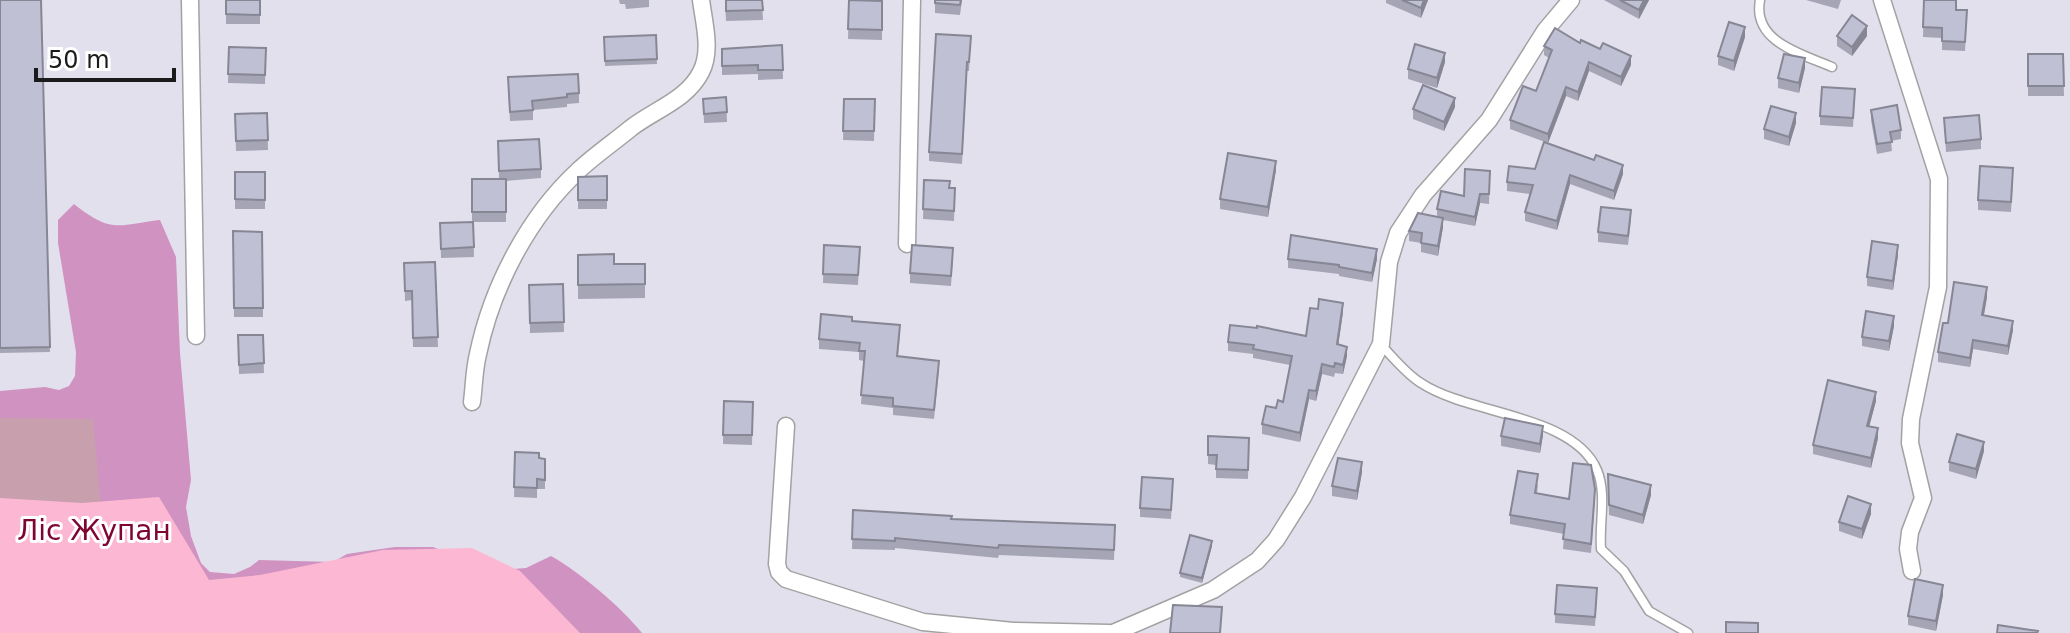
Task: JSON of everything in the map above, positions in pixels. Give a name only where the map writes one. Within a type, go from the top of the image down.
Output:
[{"type":"street","points":[[190,0],[196,336]]},
{"type":"street","points":[[472,402],[478,354],[499,285],[537,218],[578,171],[640,121],[673,102],[702,71],[707,53],[701,0]]},
{"type":"street","points":[[907,244],[912,0]]},
{"type":"street","points":[[786,426],[777,564],[779,572],[786,579],[923,622],[1013,631],[1111,633],[1213,590],[1257,561],[1276,540],[1303,497],[1381,344],[1389,262],[1398,233],[1423,195],[1489,120],[1545,31],[1571,0]]},
{"type":"street","points":[[1882,0],[1939,179],[1938,287],[1911,419],[1910,443],[1923,498],[1910,532],[1908,549],[1912,571]]},
{"type":"lane","points":[[1760,0],[1759,18],[1769,35],[1791,50],[1832,67]]},
{"type":"lane","points":[[1381,344],[1420,383],[1499,414],[1558,431],[1584,449],[1597,469],[1602,486],[1601,549],[1624,571],[1649,611],[1688,633]]},
{"type":"green space","name":"Ліс Жупан","points":[[74,204],[107,224],[160,220],[176,257],[180,353],[191,480],[186,507],[191,536],[201,563],[210,572],[234,574],[259,560],[333,562],[347,554],[395,547],[433,547],[483,567],[513,569],[526,568],[551,556],[600,591],[642,633],[0,633],[0,391],[45,387],[59,390],[69,386],[75,376],[76,352],[58,243],[58,220]]},
{"type":"green space","points":[[0,418],[93,419],[105,551],[0,552]]},
{"type":"green space","points":[[159,497],[209,580],[260,575],[383,550],[472,548],[520,571],[580,633],[0,633],[0,498],[82,503]]},
{"type":"building","points":[[0,0],[41,0],[50,347],[0,348]]},
{"type":"building","points":[[226,0],[260,0],[260,15],[226,14]]},
{"type":"building","points":[[726,0],[762,0],[763,10],[726,11]]},
{"type":"building","points":[[849,0],[882,1],[882,30],[848,29]]},
{"type":"building","points":[[935,0],[961,0],[960,5],[935,3]]},
{"type":"building","points":[[1402,0],[1424,0],[1421,8]]},
{"type":"building","points":[[1620,0],[1644,0],[1639,10]]},
{"type":"building","points":[[1924,0],[1956,0],[1956,10],[1967,10],[1965,42],[1942,41],[1942,28],[1923,27]]},
{"type":"building","points":[[1852,15],[1867,26],[1852,47],[1837,36]]},
{"type":"building","points":[[1729,22],[1745,27],[1734,61],[1718,56]]},
{"type":"building","points":[[1555,28],[1580,43],[1581,40],[1600,49],[1603,43],[1631,56],[1621,77],[1589,62],[1578,92],[1566,87],[1548,134],[1510,120],[1523,86],[1536,91],[1552,50],[1544,46]]},
{"type":"building","points":[[936,34],[971,36],[962,154],[929,152]]},
{"type":"building","points":[[656,35],[657,59],[605,61],[604,37]]},
{"type":"building","points":[[1415,44],[1445,53],[1437,78],[1408,69]]},
{"type":"building","points":[[782,45],[783,70],[758,70],[758,65],[722,66],[722,49]]},
{"type":"building","points":[[229,47],[266,48],[265,75],[228,74]]},
{"type":"building","points":[[1784,54],[1805,58],[1799,83],[1778,78]]},
{"type":"building","points":[[2028,54],[2063,54],[2064,86],[2028,86]]},
{"type":"building","points":[[578,74],[579,93],[532,101],[533,110],[510,112],[508,77]]},
{"type":"building","points":[[1423,85],[1455,98],[1444,122],[1413,109]]},
{"type":"building","points":[[1822,87],[1855,89],[1853,118],[1820,116]]},
{"type":"building","points":[[726,97],[727,112],[704,114],[703,99]]},
{"type":"building","points":[[844,99],[875,99],[874,131],[843,131]]},
{"type":"building","points":[[1897,105],[1901,130],[1890,132],[1892,142],[1877,144],[1871,110]]},
{"type":"building","points":[[1771,106],[1796,113],[1789,137],[1764,129]]},
{"type":"building","points":[[267,113],[268,140],[236,141],[235,114]]},
{"type":"building","points":[[1979,115],[1981,139],[1946,143],[1944,118]]},
{"type":"building","points":[[539,139],[541,169],[499,171],[498,141]]},
{"type":"building","points":[[1544,142],[1594,160],[1596,155],[1623,165],[1614,191],[1570,175],[1557,221],[1525,212],[1533,185],[1507,182],[1509,166],[1535,169]]},
{"type":"building","points":[[1228,153],[1276,161],[1268,207],[1220,199]]},
{"type":"building","points":[[1980,166],[2013,168],[2011,202],[1978,200]]},
{"type":"building","points":[[1465,169],[1490,171],[1489,194],[1480,194],[1475,217],[1437,209],[1441,191],[1464,196]]},
{"type":"building","points":[[235,172],[265,172],[265,200],[235,199]]},
{"type":"building","points":[[607,176],[607,200],[578,200],[578,177]]},
{"type":"building","points":[[472,179],[506,179],[506,212],[472,212]]},
{"type":"building","points":[[924,180],[950,181],[949,188],[955,188],[954,211],[923,209]]},
{"type":"building","points":[[1601,207],[1631,210],[1628,236],[1598,232]]},
{"type":"building","points":[[1418,213],[1443,218],[1438,246],[1421,243],[1422,233],[1409,231]]},
{"type":"building","points":[[473,222],[474,247],[441,249],[440,223]]},
{"type":"building","points":[[233,231],[262,232],[263,308],[234,308]]},
{"type":"building","points":[[1291,235],[1377,249],[1372,273],[1339,265],[1288,259]]},
{"type":"building","points":[[1872,241],[1898,245],[1893,281],[1867,277]]},
{"type":"building","points":[[824,245],[860,247],[858,275],[823,274]]},
{"type":"building","points":[[912,245],[953,248],[951,276],[910,273]]},
{"type":"building","points":[[614,254],[614,264],[645,264],[645,284],[578,285],[578,255]]},
{"type":"building","points":[[435,262],[438,337],[413,338],[412,291],[405,291],[404,263]]},
{"type":"building","points":[[1954,282],[1987,287],[1982,315],[2013,321],[2008,346],[1973,340],[1970,358],[1938,352],[1943,323],[1948,323]]},
{"type":"building","points":[[563,284],[564,322],[530,323],[529,285]]},
{"type":"building","points":[[1319,299],[1343,303],[1337,344],[1347,347],[1343,365],[1335,363],[1334,367],[1322,364],[1316,391],[1309,390],[1300,433],[1262,424],[1266,406],[1276,408],[1278,400],[1283,402],[1292,356],[1253,349],[1254,345],[1228,342],[1230,325],[1257,326],[1306,336],[1310,308],[1318,309]]},
{"type":"building","points":[[1866,311],[1894,316],[1889,341],[1862,337]]},
{"type":"building","points":[[821,314],[852,317],[852,321],[900,325],[897,356],[939,361],[934,410],[893,406],[893,398],[861,395],[865,351],[859,351],[860,343],[819,339]]},
{"type":"building","points":[[238,335],[263,335],[264,363],[239,365]]},
{"type":"building","points":[[1828,380],[1876,392],[1867,426],[1878,428],[1871,458],[1813,445]]},
{"type":"building","points":[[724,401],[753,402],[752,435],[723,435]]},
{"type":"building","points":[[1505,418],[1543,426],[1540,444],[1501,436]]},
{"type":"building","points":[[1957,434],[1984,442],[1976,469],[1949,462]]},
{"type":"building","points":[[1208,436],[1249,438],[1248,470],[1216,469],[1217,455],[1208,455]]},
{"type":"building","points":[[515,452],[539,453],[539,458],[545,459],[545,480],[537,479],[537,488],[514,487]]},
{"type":"building","points":[[1338,458],[1362,462],[1357,491],[1332,486]]},
{"type":"building","points":[[1573,463],[1591,465],[1595,489],[1591,544],[1563,539],[1565,524],[1510,515],[1518,471],[1538,474],[1535,493],[1569,499]]},
{"type":"building","points":[[1608,474],[1651,485],[1643,515],[1609,505]]},
{"type":"building","points":[[1142,477],[1173,479],[1171,510],[1140,508]]},
{"type":"building","points":[[1848,496],[1871,504],[1862,529],[1839,522]]},
{"type":"building","points":[[853,510],[952,516],[951,519],[1115,525],[1114,550],[999,545],[998,548],[895,538],[895,541],[852,539]]},
{"type":"building","points":[[1190,535],[1212,541],[1202,578],[1180,573]]},
{"type":"building","points":[[1915,579],[1943,585],[1936,621],[1908,616]]},
{"type":"building","points":[[1557,585],[1597,588],[1595,617],[1555,614]]},
{"type":"building","points":[[1173,605],[1222,607],[1220,633],[1170,633]]},
{"type":"building","points":[[1726,622],[1758,623],[1758,633],[1726,633]]},
{"type":"building","points":[[1998,625],[2038,631],[1997,633]]}]
